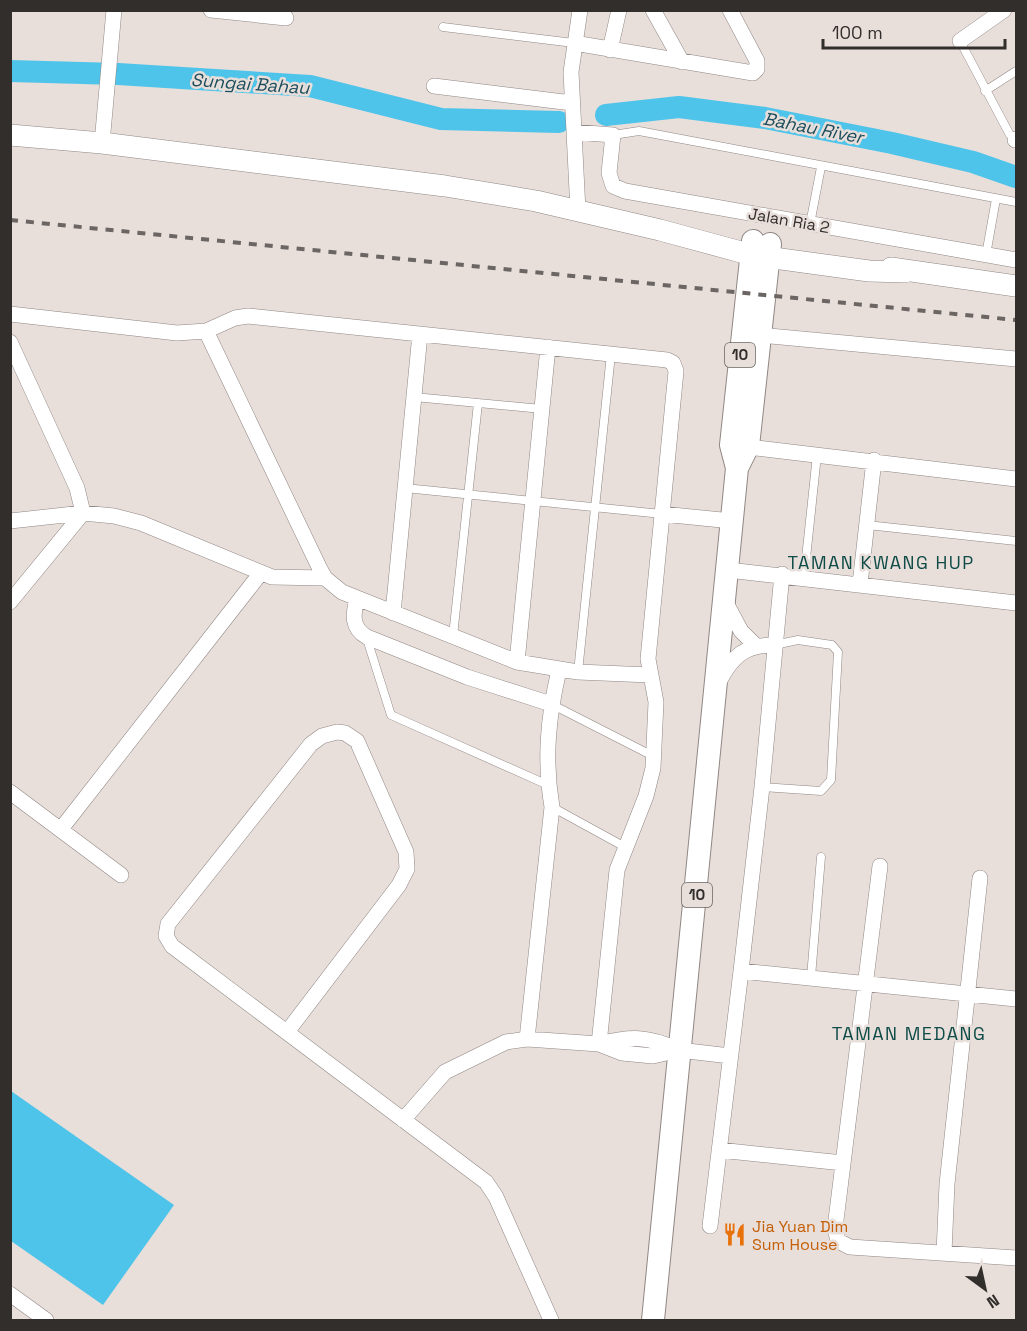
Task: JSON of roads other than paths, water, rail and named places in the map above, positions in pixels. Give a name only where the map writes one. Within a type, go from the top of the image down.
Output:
[{"type":"main road","points":[[10,135],[102,142],[445,186],[761,249],[905,272],[1017,286]]},
{"type":"main road","name":"10","points":[[653,1320],[679,1050],[690,968],[737,468],[760,335],[761,249]]},
{"type":"main road","name":"10","points":[[740,446],[746,292],[761,249]]},
{"type":"street","points":[[102,142],[114,10]]},
{"type":"street","points":[[212,10],[286,18]]},
{"type":"street","points":[[578,211],[572,103],[574,44],[580,10]]},
{"type":"street","points":[[610,50],[619,10]]},
{"type":"street","points":[[653,10],[682,62]]},
{"type":"street","points":[[574,44],[755,72],[757,60],[730,10]]},
{"type":"street","points":[[960,41],[1004,10]]},
{"type":"street","points":[[434,86],[572,103]]},
{"type":"street","points":[[574,132],[613,135]]},
{"type":"street","name":"Jalan Ria 2","points":[[613,135],[609,173],[614,186],[619,189],[1017,260]]},
{"type":"street","points":[[10,314],[177,333],[206,331],[235,318],[248,316],[667,360],[675,367],[648,659],[656,702],[654,757],[648,788],[617,870],[599,1044]]},
{"type":"street","points":[[206,331],[325,578],[342,592],[517,662],[578,672],[650,675]]},
{"type":"street","points":[[393,613],[420,334]]},
{"type":"street","points":[[760,335],[1017,359]]},
{"type":"street","points":[[10,342],[77,488],[83,513]]},
{"type":"street","points":[[517,662],[548,347]]},
{"type":"street","points":[[740,446],[874,460],[1017,479]]},
{"type":"street","points":[[860,584],[874,460]]},
{"type":"street","points":[[10,521],[83,513],[114,516],[141,523],[260,574],[286,579],[325,578]]},
{"type":"street","points":[[10,602],[83,513]]},
{"type":"street","points":[[662,514],[732,521]]},
{"type":"street","points":[[728,570],[782,574],[1017,603]]},
{"type":"street","points":[[61,829],[260,574]]},
{"type":"street","points":[[710,1226],[762,787],[782,574]]},
{"type":"street","points":[[357,598],[353,618],[357,629],[367,637],[467,676],[551,704]]},
{"type":"street","points":[[724,601],[741,631],[755,645]]},
{"type":"street","points":[[717,685],[730,664],[755,645],[774,645]]},
{"type":"street","points":[[527,1039],[552,807],[547,763],[551,704],[558,670]]},
{"type":"street","points":[[287,1032],[399,885],[407,869],[406,852],[361,747],[345,733],[330,733],[311,744],[165,930],[172,946],[492,1189],[551,1320]]},
{"type":"street","points":[[10,792],[121,876]]},
{"type":"street","points":[[880,866],[835,1228],[838,1241],[850,1246],[1017,1258]]},
{"type":"street","points":[[944,1253],[947,1184],[980,878]]},
{"type":"street","points":[[741,971],[966,992],[1017,999]]},
{"type":"street","points":[[403,1120],[445,1072],[496,1046],[527,1039],[599,1044],[625,1037],[656,1040],[679,1050],[730,1056]]},
{"type":"street","points":[[719,1150],[843,1163]]},
{"type":"street","points":[[10,1294],[46,1320]]},
{"type":"lane","points":[[443,27],[574,44]]},
{"type":"lane","points":[[960,41],[985,91],[1010,135],[1016,140]]},
{"type":"lane","points":[[985,91],[1017,71]]},
{"type":"lane","points":[[613,135],[639,131],[820,167],[1017,202]]},
{"type":"lane","points":[[810,224],[820,167]]},
{"type":"lane","points":[[986,255],[996,200]]},
{"type":"lane","points":[[578,672],[611,354]]},
{"type":"lane","points":[[414,397],[542,410]]},
{"type":"lane","points":[[453,636],[478,403]]},
{"type":"lane","points":[[804,577],[817,455]]},
{"type":"lane","points":[[405,488],[662,514]]},
{"type":"lane","points":[[867,525],[1017,541]]},
{"type":"lane","points":[[367,637],[391,715],[548,785]]},
{"type":"lane","points":[[762,787],[821,791],[831,780],[838,652],[832,645],[798,640],[774,645]]},
{"type":"lane","points":[[551,704],[654,757]]},
{"type":"lane","points":[[552,807],[625,847]]},
{"type":"lane","points":[[811,978],[821,857]]},
{"type":"water","points":[[11,1091],[174,1205],[103,1305],[11,1241]]},
{"type":"waterway","name":"Sungai Bahau","points":[[10,71],[118,74],[310,86],[441,119],[559,122]]},
{"type":"waterway","name":"Bahau River","points":[[606,115],[679,107],[765,118],[892,143],[973,162],[1016,177]]},
{"type":"railway","points":[[10,220],[1016,320]]},
{"type":"place","name":"Jia Yuan Dim Sum House","points":[[734,1235]]},
{"type":"district","name":"TAMAN KWANG HUP","points":[[881,563]]},
{"type":"district","name":"TAMAN MEDANG","points":[[909,1034]]}]
